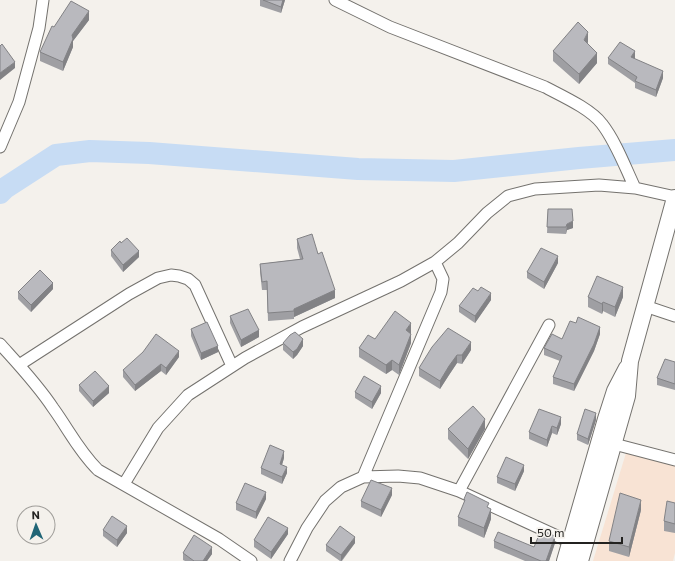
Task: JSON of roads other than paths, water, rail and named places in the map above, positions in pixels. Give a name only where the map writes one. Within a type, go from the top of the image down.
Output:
[{"type":"main road","points":[[580,561],[627,396],[630,361],[675,197]]},
{"type":"main road","points":[[565,561],[615,391],[630,361]]},
{"type":"street","points":[[0,147],[18,102],[39,28],[43,0]]},
{"type":"street","points":[[335,0],[390,27],[545,87],[569,100],[592,115],[601,123],[635,188]]},
{"type":"street","points":[[124,484],[158,428],[188,395],[245,358],[302,327],[401,281],[435,262],[458,243],[487,213],[508,196],[535,189],[599,185],[635,188],[675,197]]},
{"type":"street","points":[[363,477],[441,292],[443,279],[435,262]]},
{"type":"street","points":[[19,365],[129,294],[158,278],[171,275],[188,279],[195,285],[232,366]]},
{"type":"street","points":[[645,306],[675,316]]},
{"type":"street","points":[[459,491],[549,325]]},
{"type":"street","points":[[0,344],[53,407],[85,456],[98,470],[219,539],[251,561]]},
{"type":"street","points":[[614,444],[675,460]]},
{"type":"street","points":[[290,561],[307,528],[325,501],[341,487],[363,477],[398,476],[420,478],[459,491],[570,542]]},
{"type":"waterway","points":[[0,193],[5,188],[56,155],[90,151],[149,153],[358,169],[454,171],[675,150]]}]
